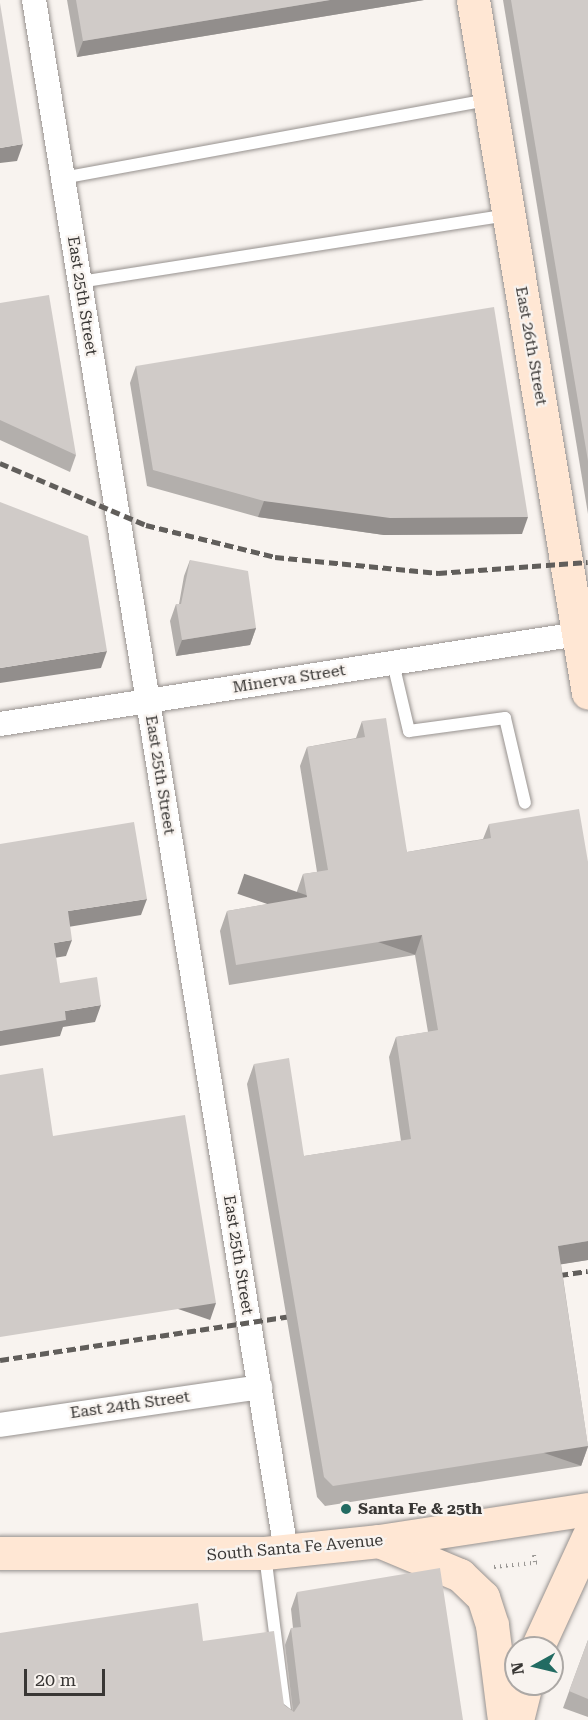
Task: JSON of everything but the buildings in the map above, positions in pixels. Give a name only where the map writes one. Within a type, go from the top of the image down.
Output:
[{"type":"street","name":"East 25th Street","points":[[33,0],[260,1387],[276,1552]]},
{"type":"street","name":"East 26th Street","points":[[473,0],[588,693]]},
{"type":"street","name":"Minerva Street","points":[[0,724],[578,634]]},
{"type":"street","name":"East 24th Street","points":[[0,1425],[260,1387]]},
{"type":"street","name":"South Santa Fe Avenue","points":[[0,1553],[276,1552],[379,1541],[588,1509]]},
{"type":"street","points":[[543,1636],[588,1537]]},
{"type":"street","points":[[379,1541],[460,1575],[483,1597],[492,1625],[504,1720]]},
{"type":"street","points":[[517,1720],[523,1696]]},
{"type":"lane","points":[[62,178],[490,100]]},
{"type":"lane","points":[[80,282],[509,214]]},
{"type":"lane","points":[[393,663],[409,731],[505,718],[525,803]]},
{"type":"lane","points":[[276,1552],[286,1720]]},
{"type":"path","points":[[534,1556],[535,1562]]},
{"type":"path","points":[[490,1568],[542,1562]]},
{"type":"railway","points":[[0,463],[146,525],[275,557],[438,573],[588,562]]},
{"type":"railway","points":[[546,1277],[588,1271]]},
{"type":"railway","points":[[0,1360],[303,1314]]},
{"type":"place","name":"Santa Fe & 25th","points":[[346,1509]]}]
